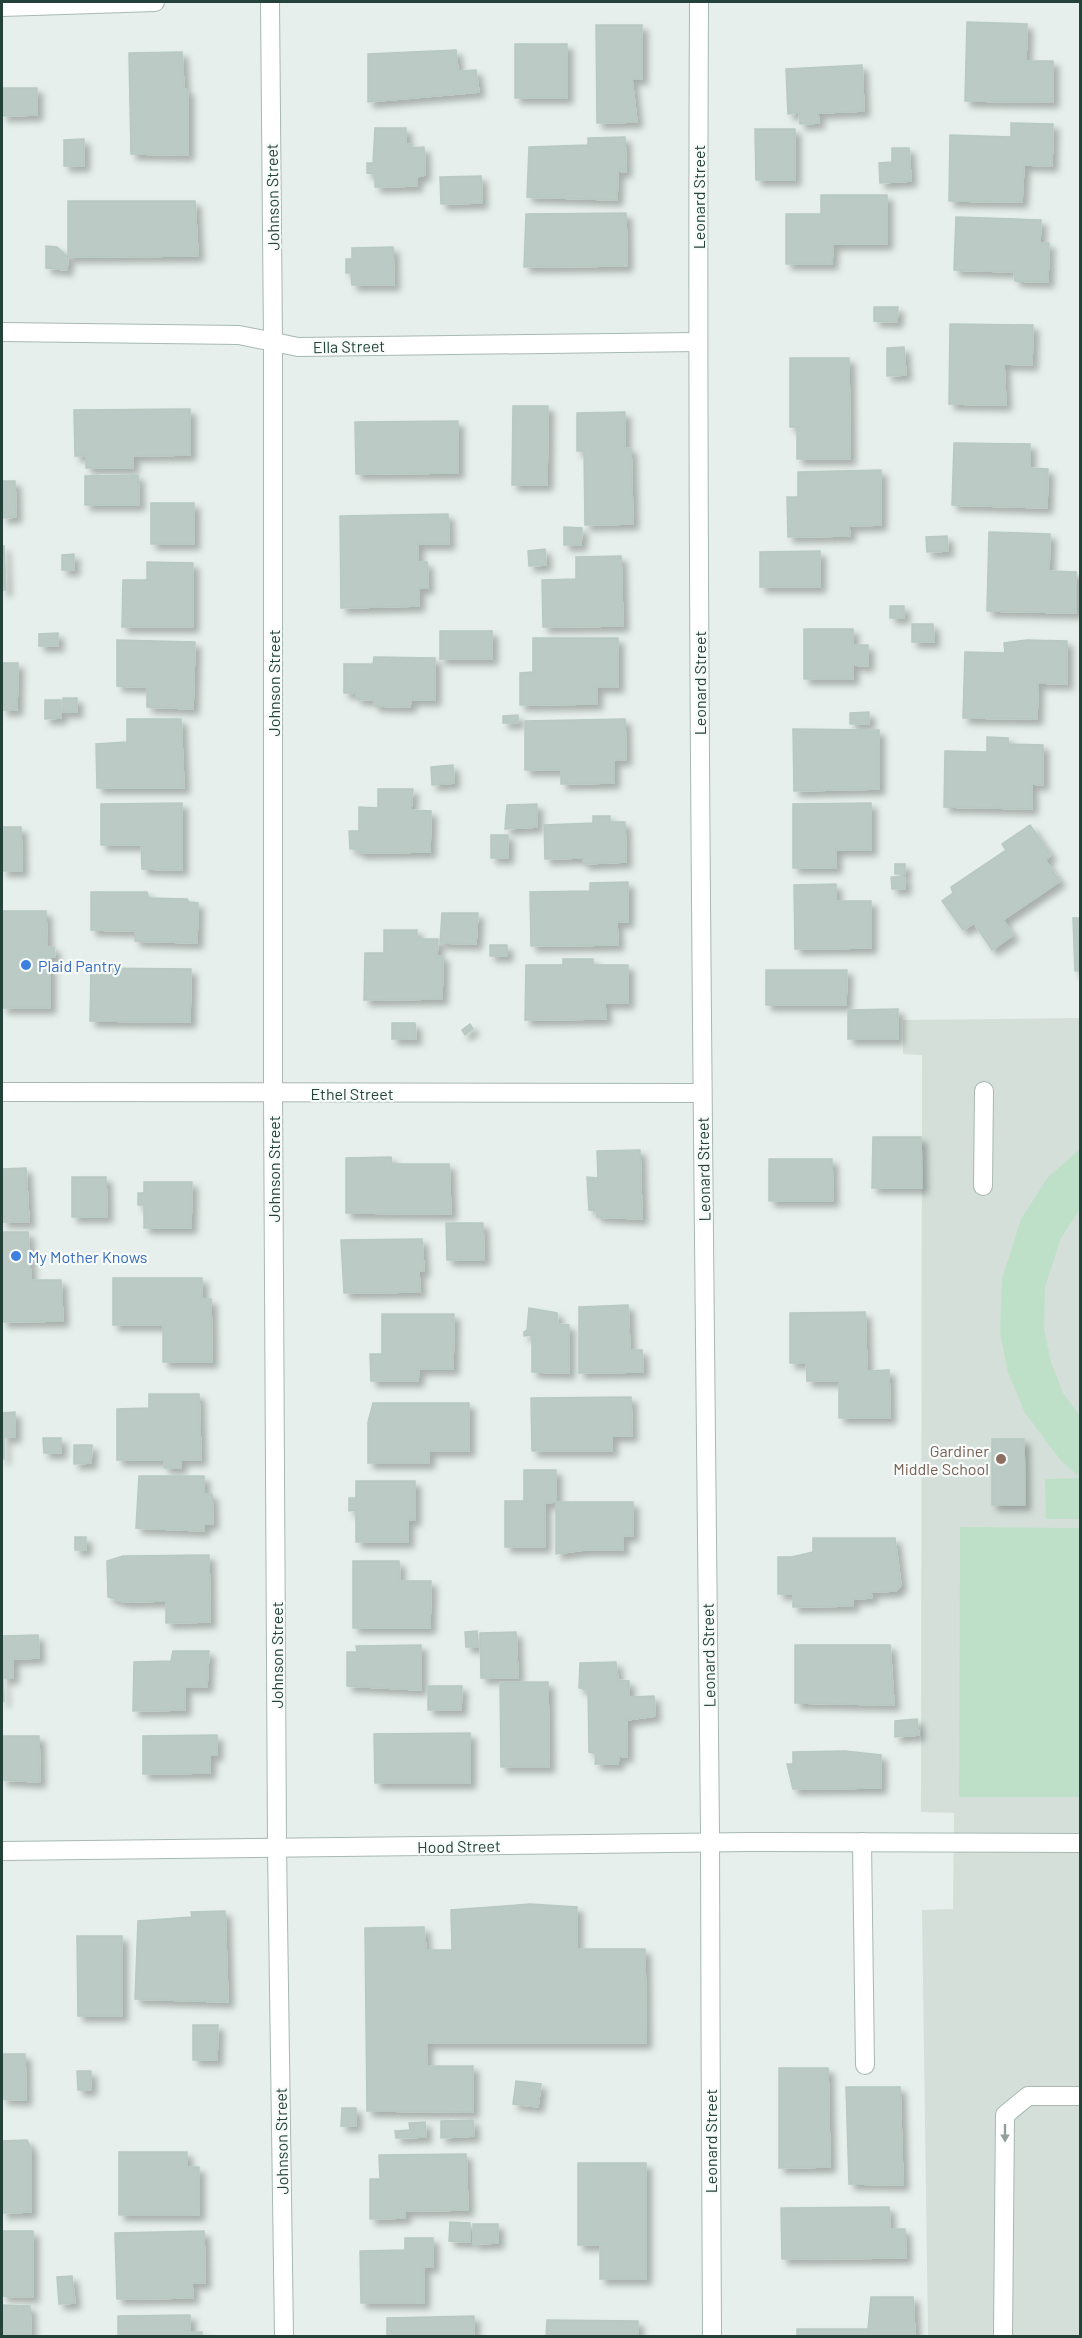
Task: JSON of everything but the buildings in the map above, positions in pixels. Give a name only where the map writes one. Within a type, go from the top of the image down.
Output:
[{"type":"street","points":[[2,7],[155,2]]},
{"type":"street","name":"Johnson Street","points":[[270,2],[277,1848],[284,2337]]},
{"type":"street","name":"Leonard Street","points":[[699,2],[698,342],[702,1093],[710,1843],[711,2337]]},
{"type":"street","name":"Ella Street","points":[[2,332],[239,335],[297,347],[698,342]]},
{"type":"street","points":[[983,1186],[984,1091]]},
{"type":"street","name":"Ethel Street","points":[[2,1092],[702,1093]]},
{"type":"street","points":[[862,1842],[865,2065]]},
{"type":"street","name":"Hood Street","points":[[2,1851],[710,1843],[1080,1843]]},
{"type":"street","points":[[1004,2337],[1005,2115],[1028,2096],[1080,2096]]},
{"type":"shaded area","name":"Gardiner Middle School","points":[[1080,1018],[1080,2336],[928,2336],[922,1910],[953,1909],[954,1813],[921,1812],[922,1055],[903,1054],[903,1020]]},
{"type":"green space","points":[[1080,1149],[1080,1209],[1061,1238],[1045,1287],[1044,1329],[1051,1362],[1063,1393],[1080,1416],[1080,1477],[1061,1461],[1025,1413],[1008,1373],[1000,1332],[1002,1279],[1021,1219],[1048,1177]]},
{"type":"green space","points":[[1080,1478],[1080,1519],[1046,1519],[1045,1479]]},
{"type":"green space","points":[[960,1527],[1080,1528],[1080,1797],[959,1797]]},
{"type":"place","name":"Plaid Pantry","points":[[26,965]]},
{"type":"place","name":"My Mother Knows","points":[[16,1256]]},
{"type":"place","name":"Gardiner Middle School","points":[[1001,1459]]}]
